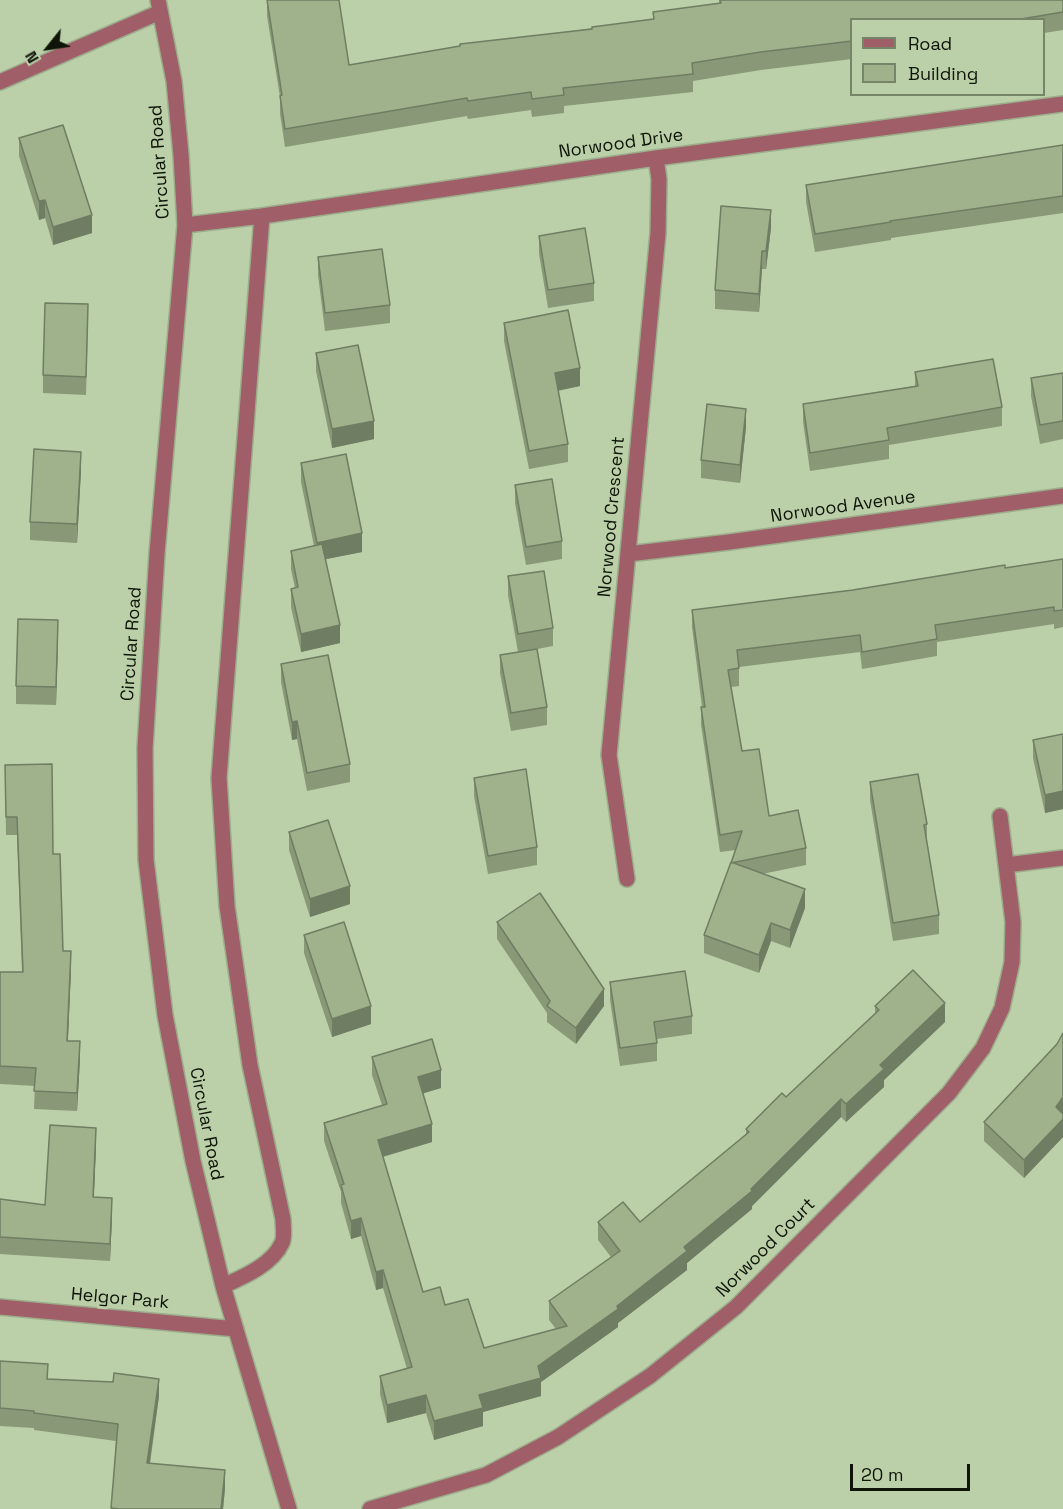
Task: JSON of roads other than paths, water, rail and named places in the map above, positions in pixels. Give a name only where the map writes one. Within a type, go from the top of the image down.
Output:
[{"type":"street","points":[[0,82],[159,6]]},
{"type":"street","name":"Circular Road","points":[[159,6],[174,81],[182,155],[184,225],[157,554],[145,748],[146,860],[165,1015],[192,1161],[223,1286],[289,1509]]},
{"type":"street","name":"Norwood Drive","points":[[184,225],[262,216],[656,158],[1063,104]]},
{"type":"street","name":"Norwood Crescent","points":[[627,879],[609,756],[658,233],[659,179],[656,158]]},
{"type":"street","points":[[223,1286],[248,1274],[270,1258],[282,1243],[283,1219],[250,1065],[230,929],[219,778],[262,216]]},
{"type":"street","name":"Norwood Avenue","points":[[628,554],[741,541],[1063,496]]},
{"type":"street","name":"Norwood Court","points":[[370,1509],[486,1475],[558,1437],[650,1376],[736,1307],[949,1093],[983,1048],[1002,1008],[1012,962],[1013,922],[1000,816]]},
{"type":"street","points":[[1006,865],[1063,858]]},
{"type":"street","name":"Helgor Park","points":[[0,1308],[236,1329]]}]
